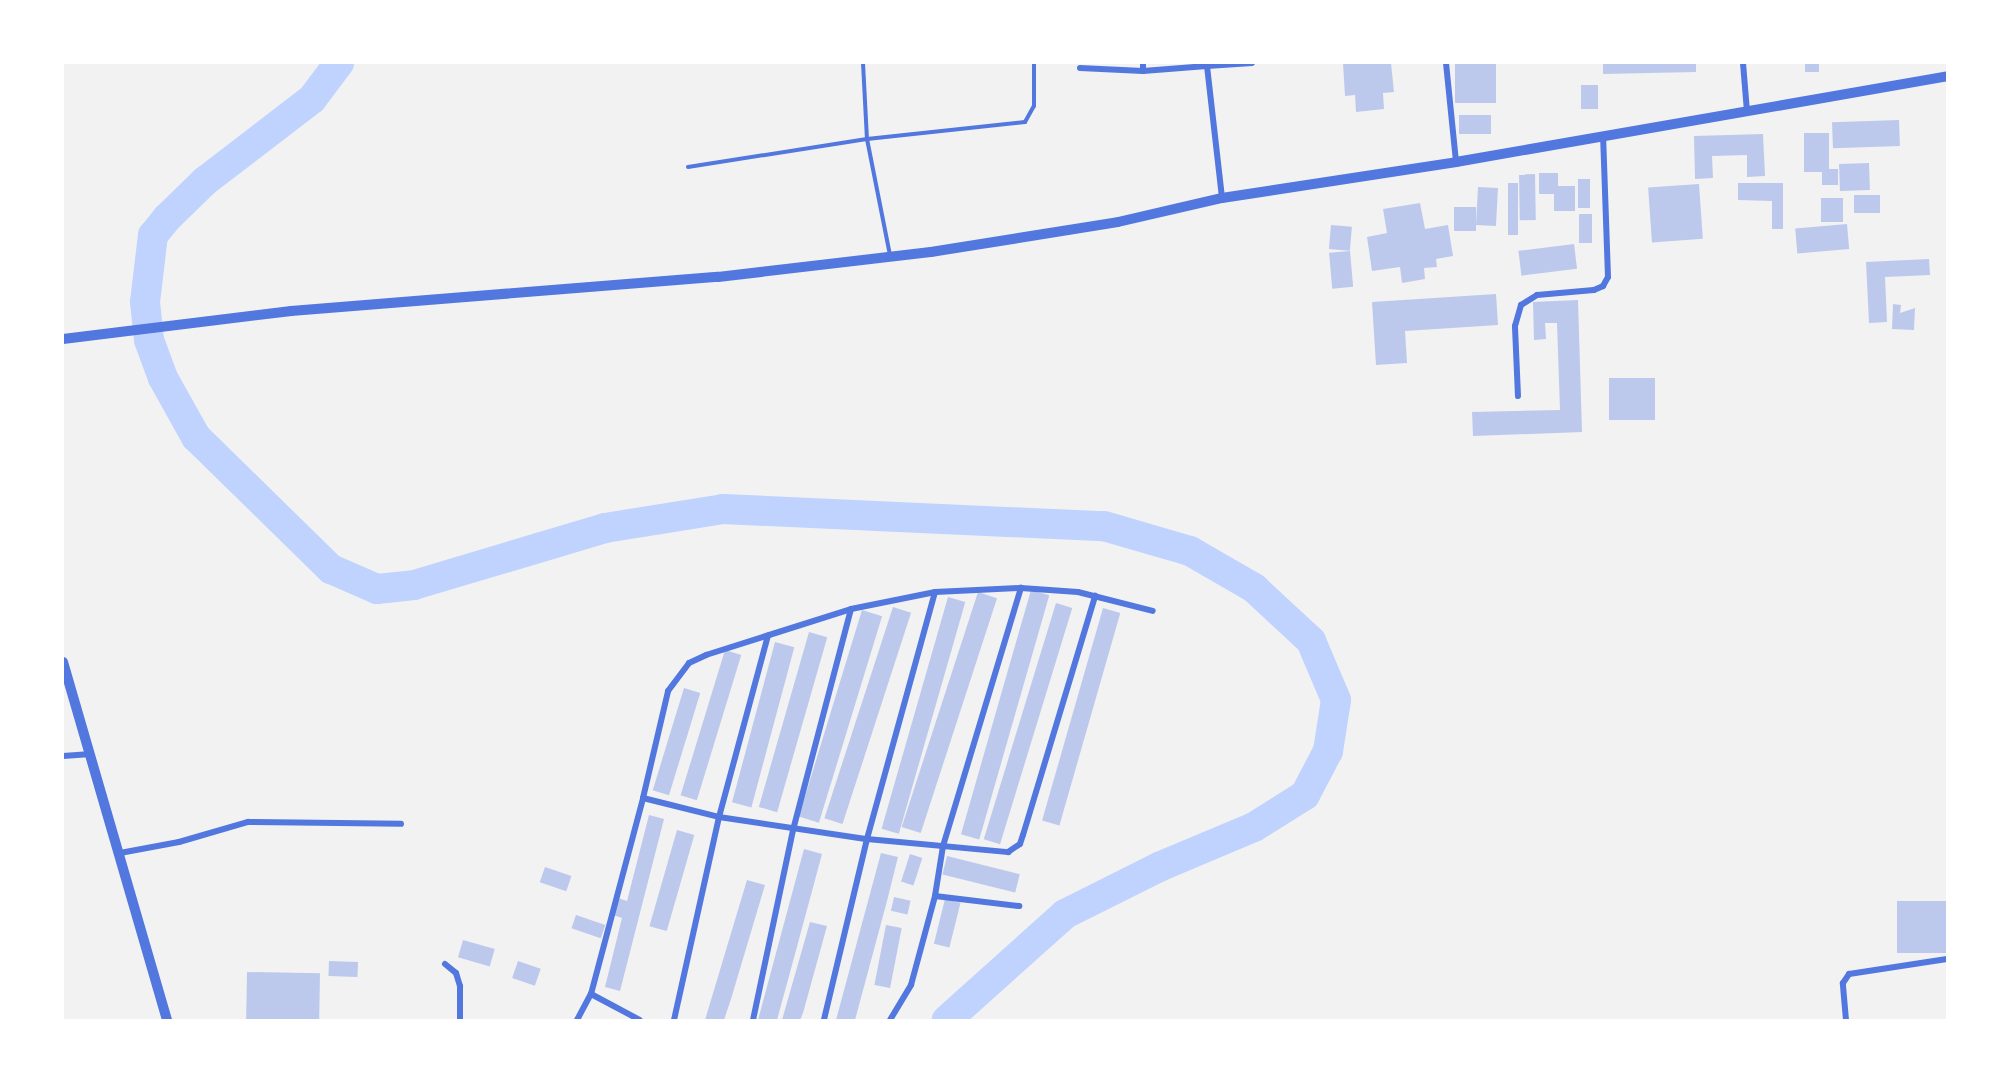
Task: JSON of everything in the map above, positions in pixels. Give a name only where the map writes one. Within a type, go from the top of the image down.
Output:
[{"type":"street","points":[[1143,63],[1143,71]]},
{"type":"street","points":[[1080,68],[1143,71],[1252,63]]},
{"type":"street","points":[[1446,63],[1456,162]]},
{"type":"street","points":[[1743,63],[1747,112]]},
{"type":"street","points":[[1207,66],[1222,198]]},
{"type":"street","points":[[63,339],[291,311],[718,278],[891,258],[1118,222],[1222,198],[1456,162],[1947,76]]},
{"type":"street","points":[[1518,396],[1515,326],[1521,305],[1537,295],[1594,290],[1603,286],[1608,277],[1603,137]]},
{"type":"street","points":[[890,1020],[910,985],[935,896],[943,846],[1021,588]]},
{"type":"street","points":[[577,1020],[591,994],[643,798],[668,691],[677,675],[706,655],[852,609],[935,592],[1021,588],[1095,596],[1153,611]]},
{"type":"street","points":[[824,1020],[867,839],[935,592]]},
{"type":"street","points":[[643,798],[719,817],[793,830],[1008,852],[1020,844],[1095,596]]},
{"type":"street","points":[[753,1020],[793,830],[852,609]]},
{"type":"street","points":[[674,1020],[719,817],[768,636]]},
{"type":"street","points":[[63,662],[167,1020]]},
{"type":"street","points":[[63,756],[91,753]]},
{"type":"street","points":[[120,853],[179,842],[248,822],[401,824]]},
{"type":"street","points":[[935,896],[1019,906]]},
{"type":"street","points":[[1846,1020],[1843,983],[1849,974],[1947,959]]},
{"type":"street","points":[[445,964],[456,973],[460,986],[460,1020]]},
{"type":"street","points":[[591,994],[640,1020]]},
{"type":"lane","points":[[863,63],[867,139],[891,258]]},
{"type":"lane","points":[[688,167],[867,139],[1025,122],[1034,106],[1034,63]]},
{"type":"building","points":[[1343,63],[1391,63],[1394,92],[1383,93],[1384,109],[1356,112],[1355,95],[1345,96]]},
{"type":"building","points":[[1455,63],[1496,63],[1496,103],[1455,103]]},
{"type":"building","points":[[1603,63],[1696,63],[1696,72],[1603,74]]},
{"type":"building","points":[[1805,63],[1819,63],[1819,72],[1805,72]]},
{"type":"building","points":[[1581,85],[1598,85],[1598,109],[1581,109]]},
{"type":"building","points":[[1459,115],[1491,115],[1491,134],[1459,134]]},
{"type":"building","points":[[1899,120],[1900,146],[1833,148],[1832,122]]},
{"type":"building","points":[[1804,133],[1829,133],[1829,169],[1838,169],[1838,185],[1822,185],[1822,172],[1804,172]]},
{"type":"building","points":[[1763,134],[1765,176],[1747,177],[1747,155],[1712,156],[1713,178],[1695,179],[1694,136]]},
{"type":"building","points":[[1869,163],[1870,190],[1840,191],[1839,164]]},
{"type":"building","points":[[1539,173],[1558,173],[1558,186],[1575,186],[1575,211],[1554,211],[1554,194],[1539,194]]},
{"type":"building","points":[[1519,174],[1535,174],[1536,220],[1520,220]]},
{"type":"building","points":[[1578,179],[1590,179],[1590,208],[1578,208]]},
{"type":"building","points":[[1508,183],[1518,183],[1518,235],[1508,235]]},
{"type":"building","points":[[1738,183],[1783,183],[1783,229],[1772,229],[1772,201],[1738,200]]},
{"type":"building","points":[[1699,184],[1703,239],[1652,242],[1648,188]]},
{"type":"building","points":[[1478,187],[1498,188],[1496,226],[1476,225]]},
{"type":"building","points":[[1854,195],[1880,195],[1880,213],[1854,213]]},
{"type":"building","points":[[1821,198],[1843,198],[1843,222],[1821,222]]},
{"type":"building","points":[[1420,203],[1425,229],[1448,225],[1453,256],[1436,259],[1437,267],[1424,268],[1425,279],[1402,283],[1400,267],[1372,271],[1367,237],[1387,233],[1383,209]]},
{"type":"building","points":[[1454,207],[1476,207],[1476,231],[1454,231]]},
{"type":"building","points":[[1579,214],[1592,214],[1592,243],[1579,243]]},
{"type":"building","points":[[1847,224],[1849,249],[1797,253],[1795,229]]},
{"type":"building","points":[[1331,225],[1352,227],[1350,251],[1329,249]]},
{"type":"building","points":[[1574,244],[1577,269],[1521,276],[1518,251]]},
{"type":"building","points":[[1350,251],[1353,287],[1332,289],[1329,253]]},
{"type":"building","points":[[1929,259],[1930,275],[1885,277],[1887,322],[1869,323],[1866,262]]},
{"type":"building","points":[[1496,294],[1498,325],[1405,331],[1407,363],[1376,365],[1372,302]]},
{"type":"building","points":[[1578,300],[1582,432],[1473,436],[1472,412],[1560,410],[1557,323],[1545,323],[1546,339],[1534,340],[1533,302]]},
{"type":"building","points":[[1893,304],[1901,305],[1900,313],[1915,308],[1914,330],[1892,329]]},
{"type":"building","points":[[1609,378],[1655,378],[1655,420],[1609,420]]},
{"type":"building","points":[[1031,590],[1049,595],[979,839],[961,834]]},
{"type":"building","points":[[978,592],[997,598],[921,833],[902,827]]},
{"type":"building","points":[[948,597],[965,602],[899,834],[882,829]]},
{"type":"building","points":[[1056,603],[1072,608],[1000,844],[984,839]]},
{"type":"building","points":[[893,607],[911,613],[842,824],[824,818]]},
{"type":"building","points":[[1103,608],[1120,613],[1059,825],[1042,820]]},
{"type":"building","points":[[862,610],[882,616],[819,823],[799,817]]},
{"type":"building","points":[[809,632],[827,637],[777,812],[759,807]]},
{"type":"building","points":[[775,642],[794,647],[751,808],[732,802]]},
{"type":"building","points":[[725,650],[741,655],[697,800],[681,795]]},
{"type":"building","points":[[684,688],[700,693],[669,795],[653,790]]},
{"type":"building","points":[[649,815],[664,819],[620,991],[605,987],[622,918],[613,915],[618,898],[627,901]]},
{"type":"building","points":[[677,830],[694,835],[667,931],[649,926]]},
{"type":"building","points":[[804,849],[822,854],[777,1020],[758,1020]]},
{"type":"building","points":[[881,853],[898,857],[855,1020],[836,1020]]},
{"type":"building","points":[[910,854],[922,858],[913,886],[901,882]]},
{"type":"building","points":[[947,856],[1020,874],[1015,893],[942,874]]},
{"type":"building","points":[[545,867],[571,876],[566,891],[540,882]]},
{"type":"building","points":[[747,880],[765,885],[731,999],[724,1020],[705,1020]]},
{"type":"building","points":[[894,897],[911,901],[907,914],[891,911]]},
{"type":"building","points":[[945,899],[961,903],[949,948],[934,944]]},
{"type":"building","points":[[1897,901],[1947,901],[1947,953],[1897,953]]},
{"type":"building","points":[[576,915],[605,925],[601,938],[571,928]]},
{"type":"building","points":[[810,922],[827,926],[803,1013],[800,1020],[782,1020]]},
{"type":"building","points":[[886,925],[902,928],[890,988],[874,985]]},
{"type":"building","points":[[463,940],[495,949],[490,966],[458,957]]},
{"type":"building","points":[[329,961],[358,962],[357,977],[328,976]]},
{"type":"building","points":[[518,961],[541,969],[535,986],[512,978]]},
{"type":"building","points":[[247,972],[320,973],[319,1020],[246,1020]]},
{"type":"waterway","points":[[339,63],[312,99],[205,181],[153,235],[145,302],[149,340],[163,378],[196,437],[331,569],[377,589],[414,585],[605,528],[723,509],[1104,526],[1190,551],[1254,588],[1311,641],[1336,700],[1328,751],[1305,795],[1254,827],[1161,866],[1065,914],[947,1020]]}]
